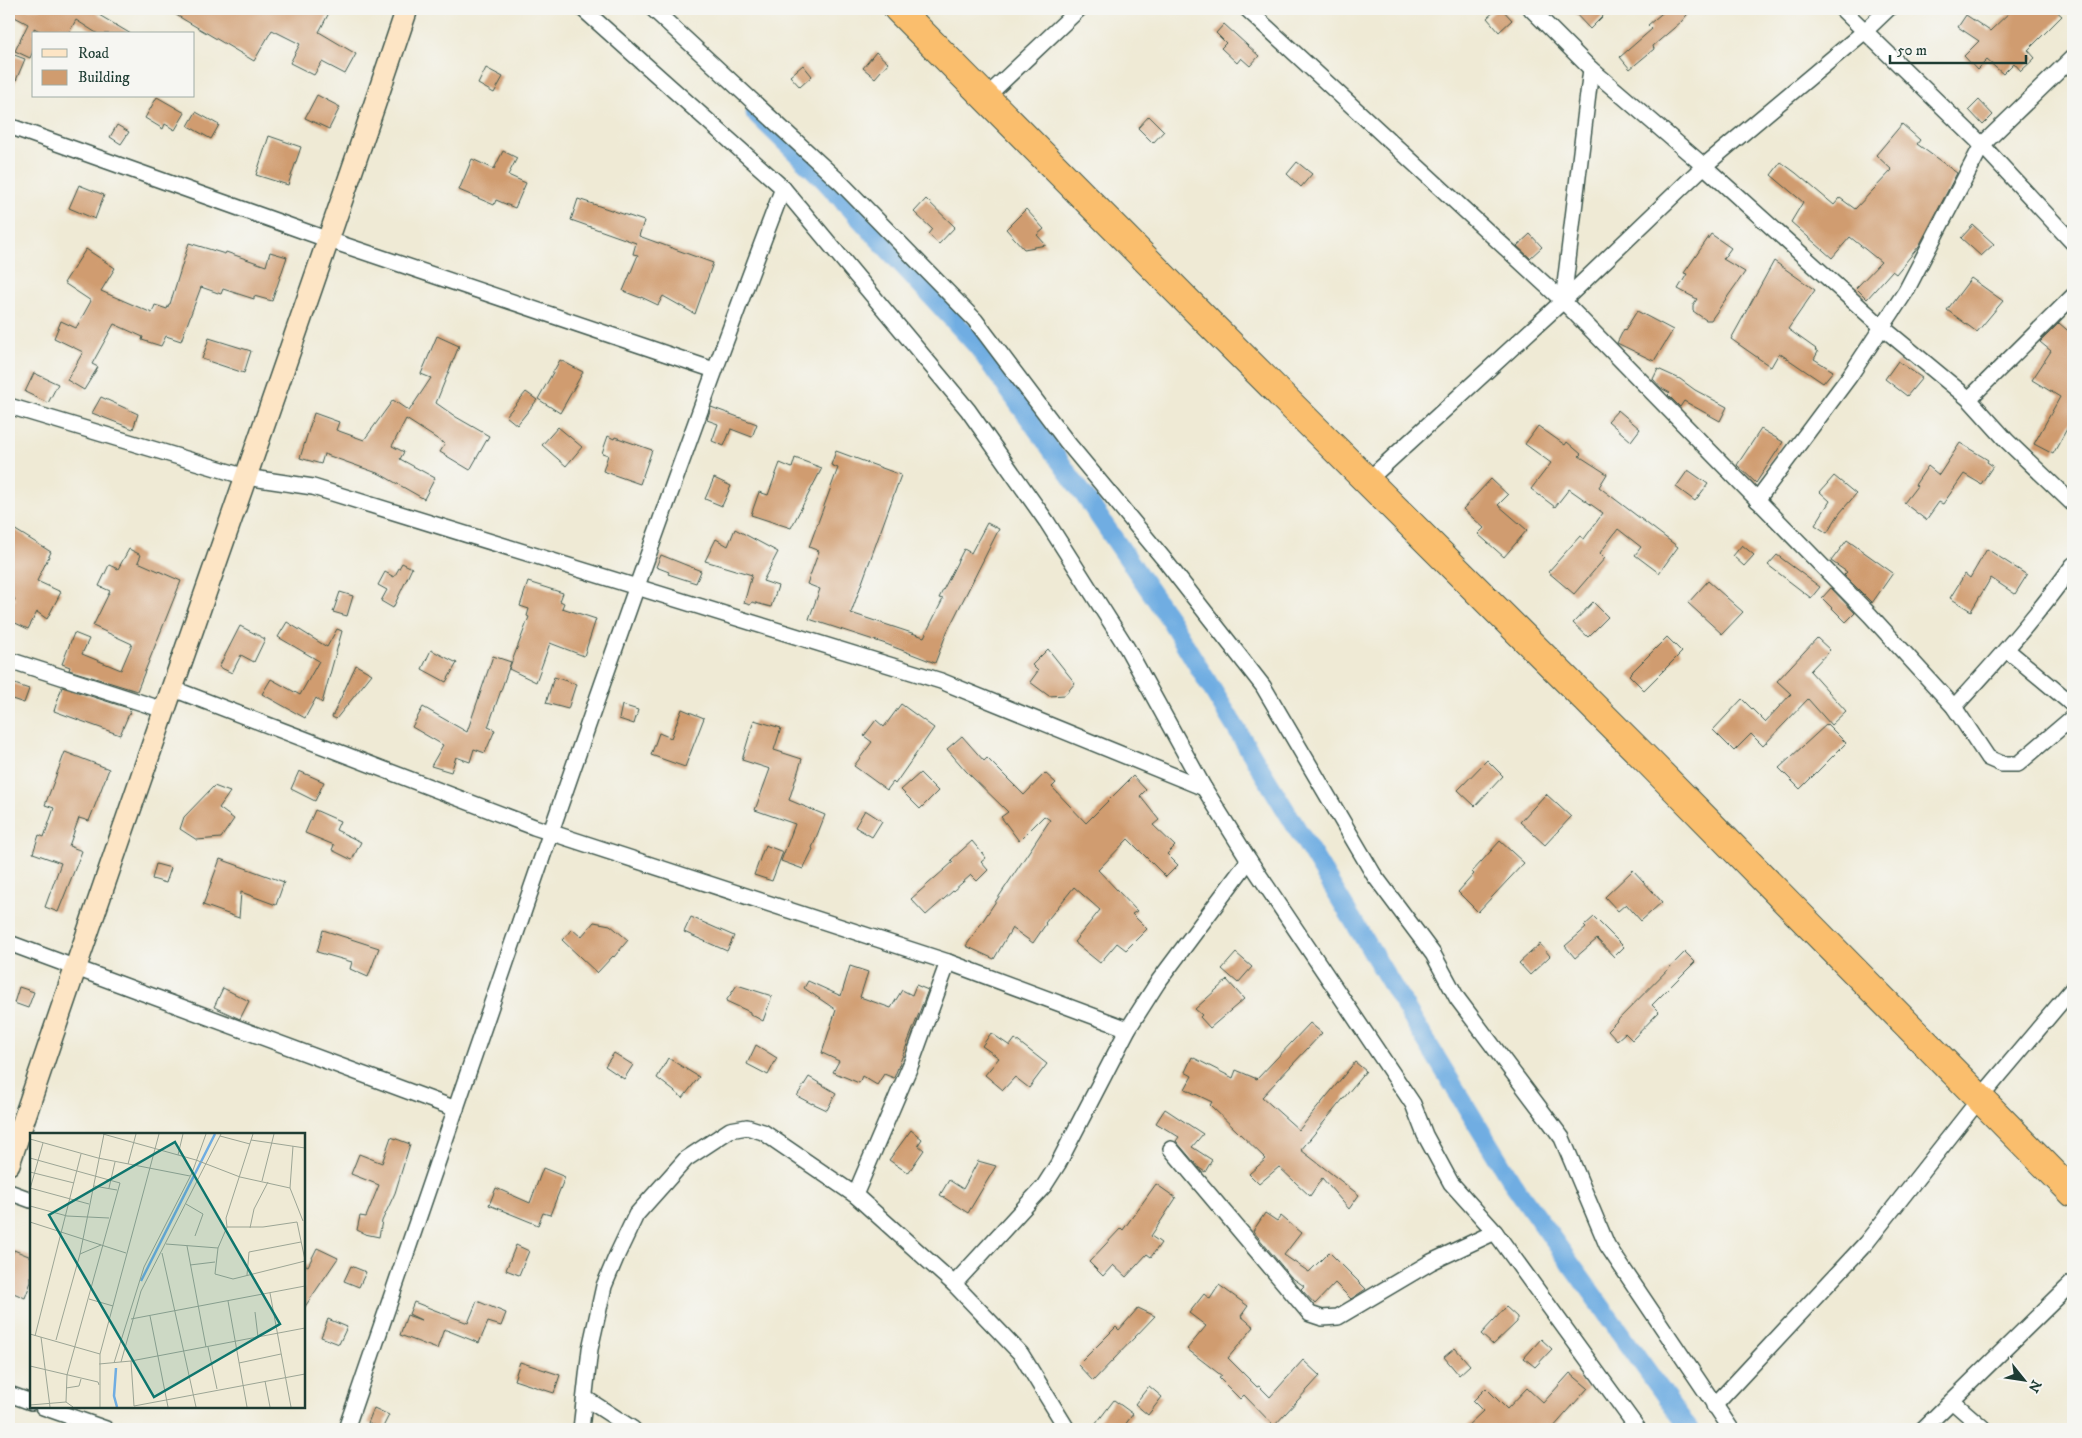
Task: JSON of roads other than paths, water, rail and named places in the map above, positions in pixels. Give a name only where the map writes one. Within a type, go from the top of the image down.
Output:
[{"type":"highway","points":[[898,9],[1980,1097],[2073,1193]]},
{"type":"main road","points":[[9,1164],[171,688],[329,240],[407,9]]},
{"type":"street","points":[[583,9],[783,188],[968,410],[1047,522],[1127,648],[1204,788],[1249,860],[1413,1104],[1425,1135],[1451,1183],[1495,1232],[1638,1429]]},
{"type":"street","points":[[653,9],[842,184],[975,320],[1067,442],[1163,558],[1262,686],[1374,875],[1433,954],[1457,998],[1562,1138],[1607,1245],[1731,1429]]},
{"type":"street","points":[[986,97],[1079,9]]},
{"type":"street","points":[[1247,9],[1563,302],[1870,615],[1954,707],[1988,758],[2002,764],[2018,764],[2073,717]]},
{"type":"street","points":[[1531,9],[1591,70],[1704,166],[1882,327],[1969,399],[2006,441],[2073,504]]},
{"type":"street","points":[[1842,9],[1982,145],[2073,243]]},
{"type":"street","points":[[1367,480],[1563,302],[1704,166],[1888,9]]},
{"type":"street","points":[[1757,500],[1849,377],[1906,291],[1982,145],[2073,57]]},
{"type":"street","points":[[1563,302],[1591,70]]},
{"type":"street","points":[[9,126],[329,240],[714,370]]},
{"type":"street","points":[[346,1429],[635,587],[783,188]]},
{"type":"street","points":[[1969,399],[2073,296]]},
{"type":"street","points":[[9,406],[246,477],[312,487],[941,681],[1204,788]]},
{"type":"street","points":[[1954,707],[2007,650],[2046,603],[2073,565]]},
{"type":"street","points":[[2007,650],[2073,705]]},
{"type":"street","points":[[9,660],[164,710]]},
{"type":"street","points":[[171,688],[551,832],[948,962],[1128,1029]]},
{"type":"street","points":[[954,1284],[1044,1186],[1063,1156],[1128,1029],[1158,982],[1249,860]]},
{"type":"street","points":[[9,942],[456,1109]]},
{"type":"street","points":[[855,1195],[911,1064],[948,962]]},
{"type":"street","points":[[1714,1406],[1866,1244],[1980,1097],[2073,988]]},
{"type":"street","points":[[581,1429],[590,1349],[604,1286],[636,1215],[686,1159],[730,1130],[747,1127],[763,1132],[855,1195],[954,1284],[1020,1354],[1067,1429]]},
{"type":"street","points":[[1171,1149],[1310,1314],[1322,1318],[1338,1317],[1430,1262],[1495,1232]]},
{"type":"street","points":[[9,1192],[30,1200]]},
{"type":"street","points":[[1922,1429],[2073,1282]]},
{"type":"street","points":[[9,1394],[30,1402]]},
{"type":"street","points":[[585,1398],[633,1429]]},
{"type":"street","points":[[1952,1401],[1984,1429]]},
{"type":"street","points":[[46,1408],[106,1429]]},
{"type":"waterway","points":[[755,113],[825,181],[977,346],[1084,495],[1170,620],[1512,1182],[1689,1429]]}]
